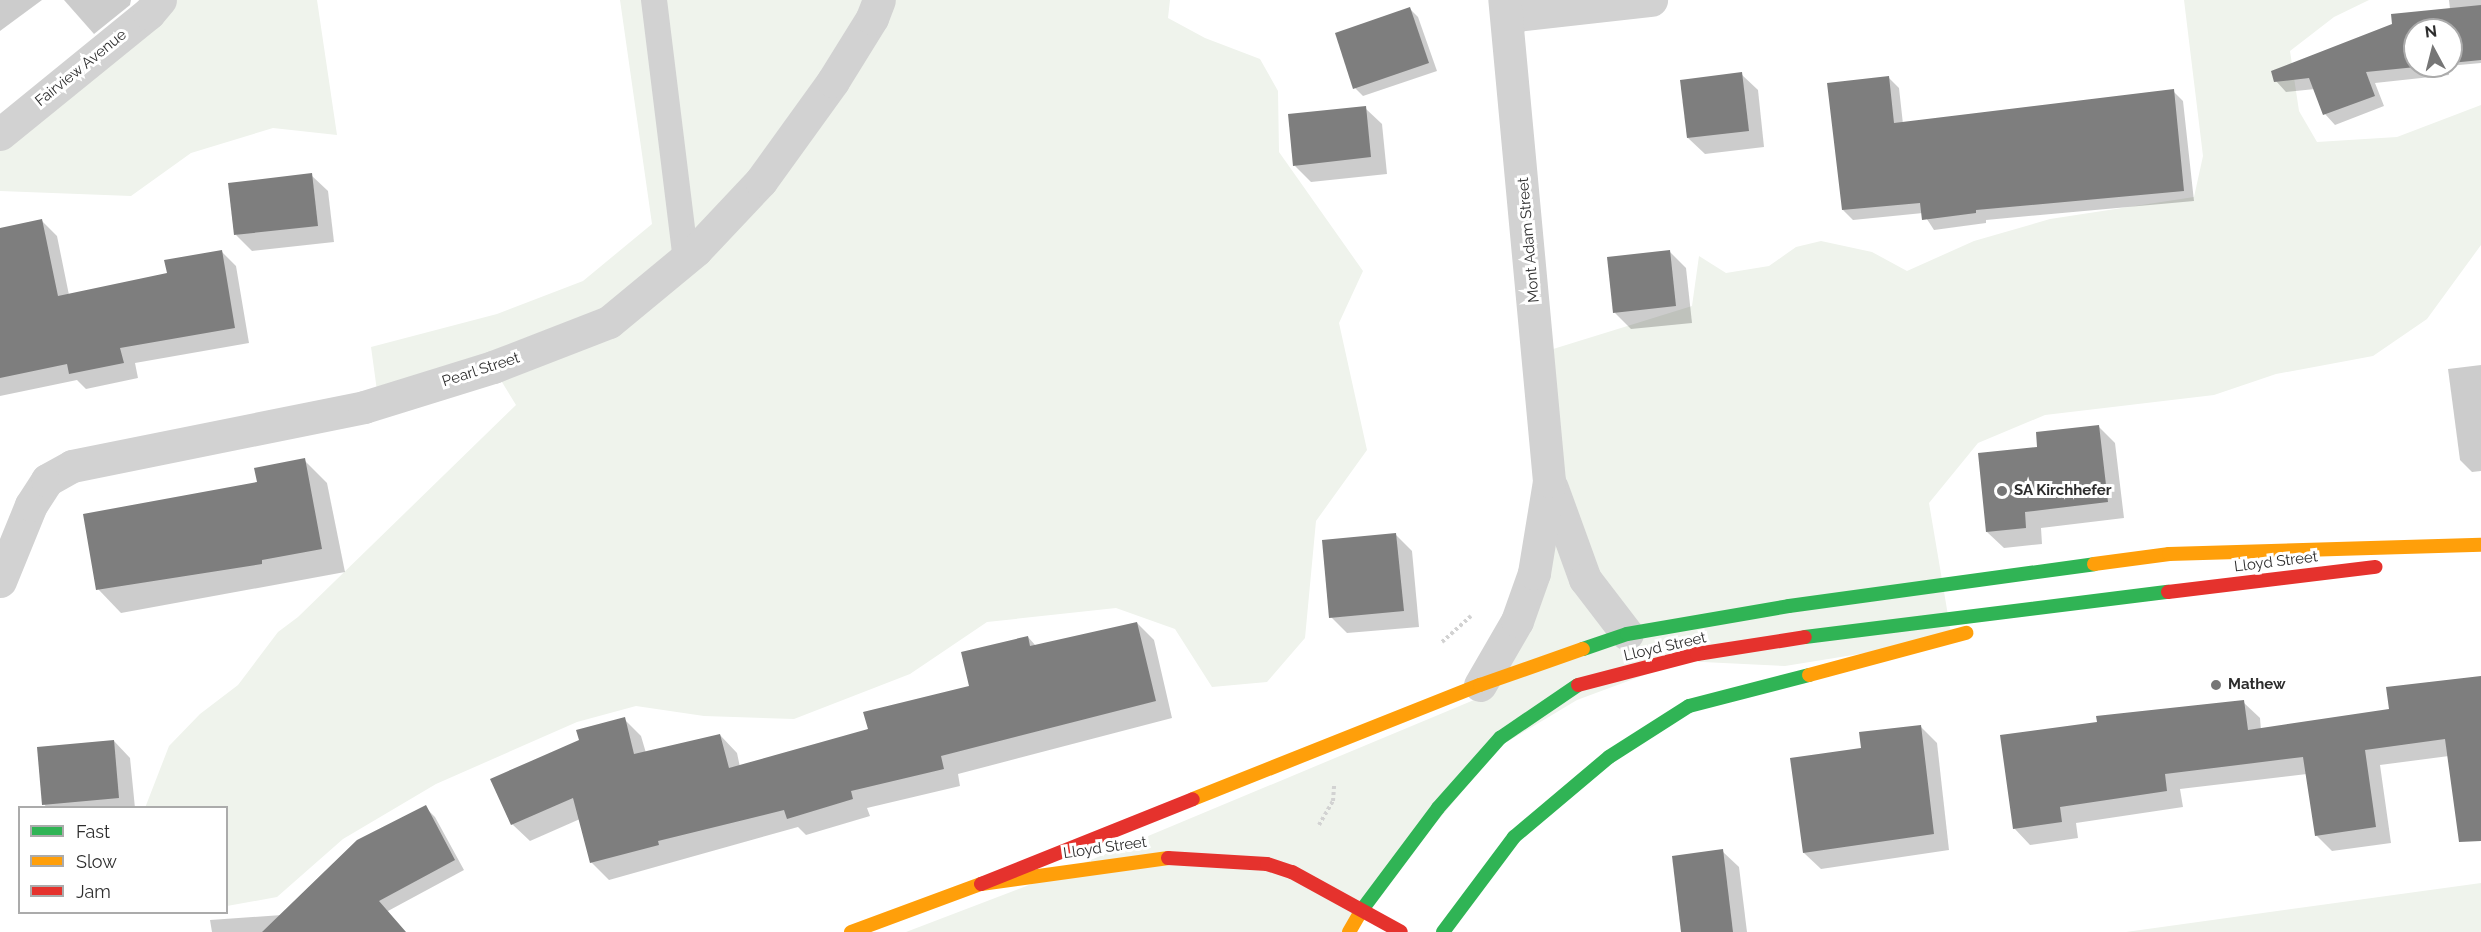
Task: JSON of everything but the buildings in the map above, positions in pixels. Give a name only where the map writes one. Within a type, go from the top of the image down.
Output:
[{"type":"main road","points":[[981,884],[1480,685],[1627,634],[1789,606],[2169,554],[2481,545]]},
{"type":"main road","points":[[2411,563],[2481,554]]},
{"type":"main road","name":"Lloyd Street","points":[[1361,911],[1438,808],[1500,738],[1571,687],[1697,654],[1878,626],[2388,566]]},
{"type":"main road","name":"Lloyd Street","points":[[1443,932],[1514,837],[1609,757],[1689,706],[2075,603]]},
{"type":"main road","name":"Lloyd Street","points":[[851,932],[981,884],[1153,857],[1267,864],[1292,872],[1401,932]]},
{"type":"main road","points":[[1349,932],[1361,911]]},
{"type":"street","name":"Fairview Avenue","points":[[0,134],[149,14],[160,0]]},
{"type":"street","name":"Pearl Street","points":[[0,581],[31,505],[47,480],[72,466],[364,407],[493,367],[609,322],[686,259],[761,181],[833,81],[879,0]]},
{"type":"street","points":[[1506,8],[1651,0]]},
{"type":"street","name":"Mont Adam Street","points":[[1480,685],[1517,621],[1534,573],[1549,481],[1506,8]]},
{"type":"street","name":"Mont Adam Street","points":[[1549,481],[1585,579],[1627,634]]},
{"type":"lane","points":[[654,0],[686,259]]},
{"type":"path","points":[[1319,825],[1333,801],[1332,777]]},
{"type":"shaded area","points":[[156,0],[317,0],[337,135],[273,128],[191,153],[131,196],[0,191],[0,130]]},
{"type":"shaded area","points":[[620,0],[1170,0],[1168,18],[1205,38],[1260,59],[1278,91],[1279,152],[1363,271],[1339,323],[1367,450],[1316,521],[1305,638],[1267,682],[1212,687],[1175,629],[1116,608],[987,622],[910,674],[794,719],[704,716],[636,706],[577,722],[436,784],[343,839],[277,897],[228,906],[228,806],[146,806],[169,746],[200,714],[238,685],[278,632],[298,617],[516,405],[491,364],[378,398],[371,347],[497,314],[583,281],[652,224]]},
{"type":"shaded area","points":[[2184,0],[2369,0],[2334,17],[2290,51],[2299,111],[2317,142],[2397,137],[2481,105],[2481,245],[2427,319],[2373,356],[2276,374],[2214,395],[2045,415],[1978,443],[1929,503],[1952,639],[1785,666],[1682,661],[1577,700],[1500,746],[1345,932],[906,932],[1050,877],[1474,700],[1530,573],[1537,354],[1692,306],[1699,256],[1726,273],[1769,266],[1796,247],[1821,241],[1872,252],[1907,271],[1974,241],[2050,219],[2194,197],[2203,156]]},
{"type":"shaded area","points":[[2481,883],[2481,932],[2126,932],[2350,901]]},
{"type":"traffic: fast","points":[[1583,649],[1627,634],[1789,606],[2094,564]]},
{"type":"traffic: fast","points":[[1805,637],[2168,592]]},
{"type":"traffic: fast","points":[[1443,932],[1514,837],[1609,757],[1689,706],[1809,675]]},
{"type":"traffic: fast","points":[[1361,911],[1438,808],[1500,738],[1578,685]]},
{"type":"traffic: slow","points":[[2094,564],[2169,554],[2481,545]]},
{"type":"traffic: slow","points":[[1809,675],[1966,633]]},
{"type":"traffic: slow","points":[[1193,799],[1480,685],[1583,649]]},
{"type":"traffic: slow","points":[[851,932],[981,884],[1168,858]]},
{"type":"traffic: slow","points":[[1349,932],[1361,911]]},
{"type":"traffic: jam","points":[[2168,592],[2375,567]]},
{"type":"traffic: jam","points":[[1578,685],[1697,654],[1805,637]]},
{"type":"traffic: jam","points":[[981,884],[1193,799]]},
{"type":"traffic: jam","points":[[1168,858],[1267,864],[1292,872],[1401,932]]},
{"type":"place","name":"SA Kirchhefer","points":[[2002,491]]},
{"type":"place","name":"Mathew","points":[[2216,685]]}]
